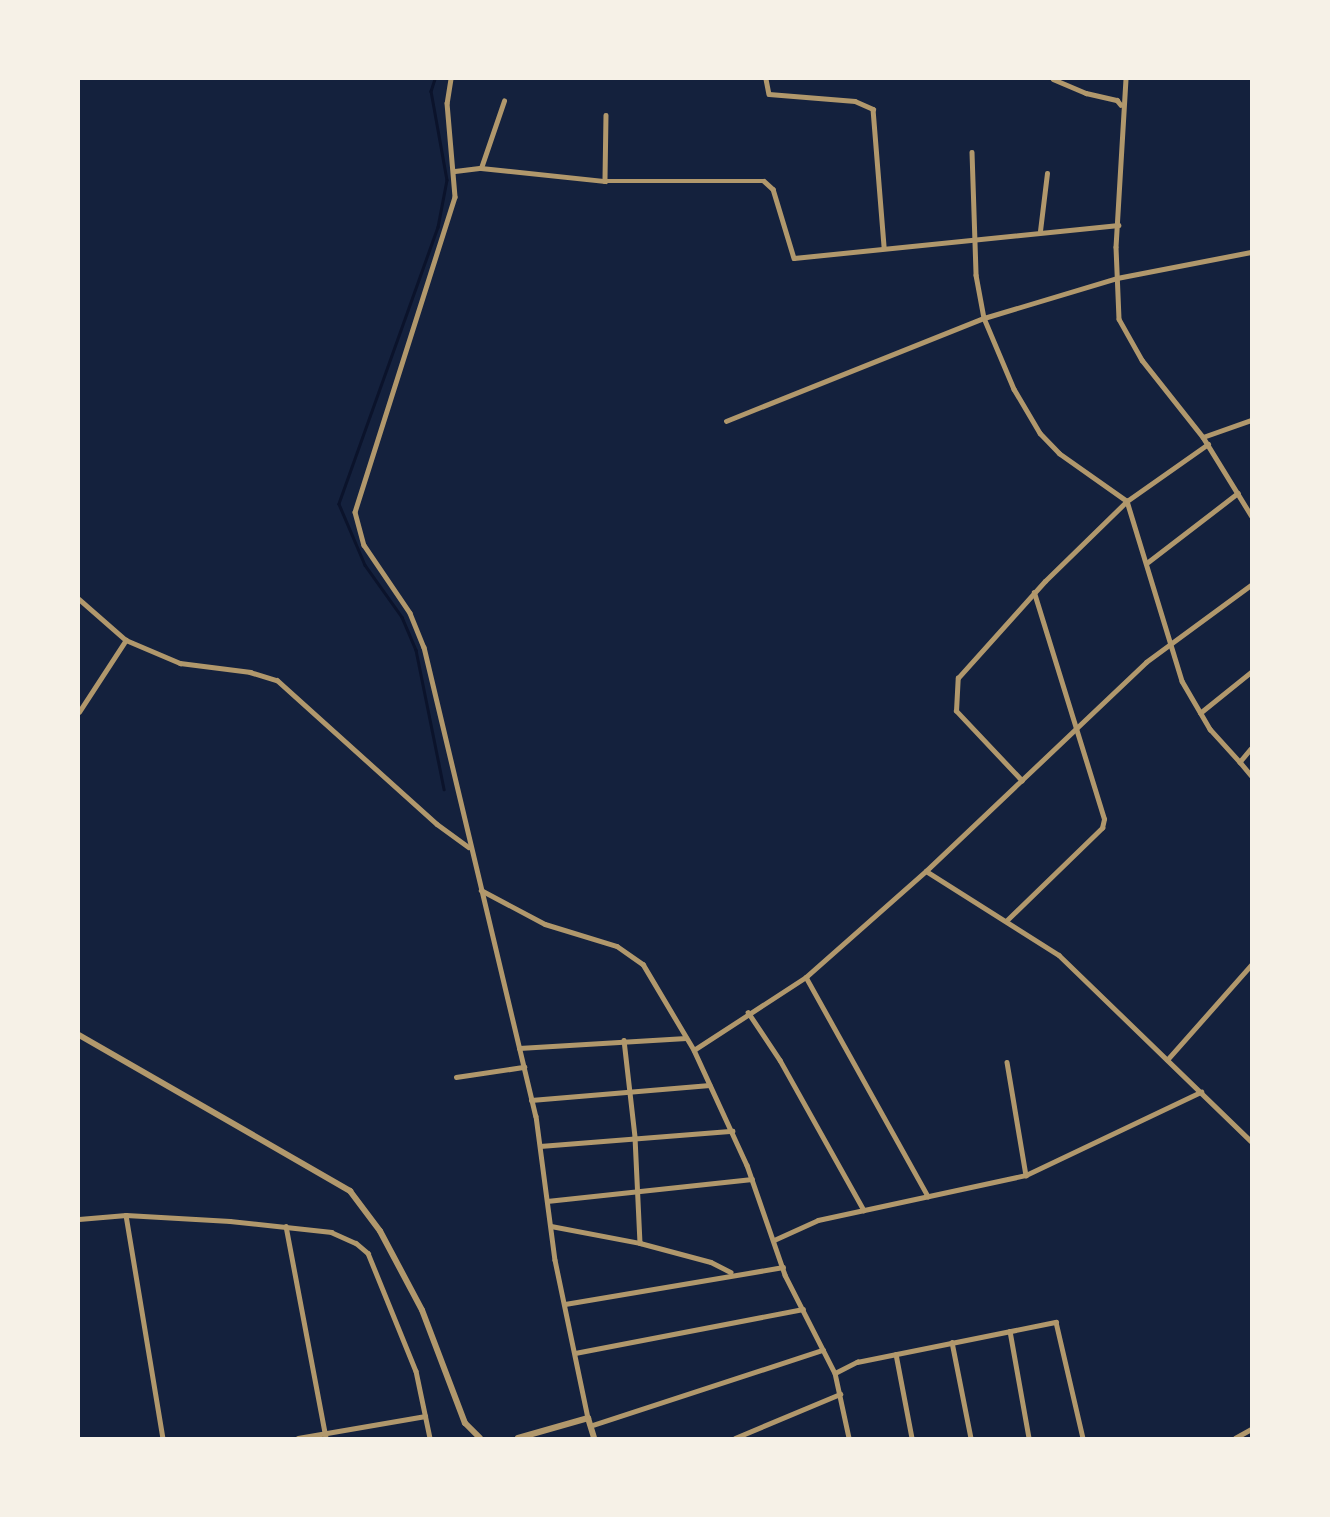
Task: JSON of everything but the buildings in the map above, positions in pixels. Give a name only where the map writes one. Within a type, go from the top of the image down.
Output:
[{"type":"street","points":[[451,79],[447,103],[455,171],[450,215],[355,512],[364,545],[410,613],[424,647],[524,1067],[540,1146],[565,1304],[594,1438]]},
{"type":"street","points":[[766,79],[769,94],[855,101],[873,109],[884,247]]},
{"type":"street","points":[[1053,79],[1086,93],[1117,100],[1121,105]]},
{"type":"street","points":[[1126,79],[1121,105],[1125,140],[1118,225],[1119,319],[1142,360],[1208,444],[1251,515]]},
{"type":"street","points":[[481,168],[503,101]]},
{"type":"street","points":[[605,181],[607,115]]},
{"type":"street","points":[[972,152],[974,239],[984,318],[1014,389],[1040,433],[1059,453],[1127,501],[1148,562],[1182,681],[1200,713],[1251,775]]},
{"type":"street","points":[[455,171],[481,168],[605,181],[764,181],[773,189],[794,258],[1040,230],[1118,225]]},
{"type":"street","points":[[1040,230],[1047,173]]},
{"type":"street","points":[[726,421],[984,318],[1117,278],[1251,253]]},
{"type":"street","points":[[1203,437],[1251,420]]},
{"type":"street","points":[[1022,780],[956,711],[954,694],[958,678],[1034,593],[1127,501],[1208,444]]},
{"type":"street","points":[[1148,562],[1238,493]]},
{"type":"street","points":[[694,1050],[748,1012],[806,977],[926,871],[1169,642],[1251,586]]},
{"type":"street","points":[[1006,921],[1102,828],[1104,820],[1034,593]]},
{"type":"street","points":[[79,599],[126,640],[180,663],[250,672],[277,680],[437,824],[471,848]]},
{"type":"street","points":[[79,712],[126,640]]},
{"type":"street","points":[[1200,713],[1251,672]]},
{"type":"street","points":[[1240,762],[1251,749]]},
{"type":"street","points":[[926,871],[1059,955],[1251,1141]]},
{"type":"street","points":[[481,890],[545,924],[631,954],[643,964],[694,1050],[732,1130],[783,1267],[835,1373],[849,1438]]},
{"type":"street","points":[[1167,1060],[1251,965]]},
{"type":"street","points":[[806,977],[928,1196]]},
{"type":"street","points":[[748,1012],[780,1060],[864,1210]]},
{"type":"street","points":[[79,1035],[350,1191],[380,1231],[422,1310],[465,1423],[480,1438]]},
{"type":"street","points":[[519,1048],[687,1038]]},
{"type":"street","points":[[624,1040],[635,1137],[640,1243]]},
{"type":"street","points":[[1007,1062],[1026,1175]]},
{"type":"street","points":[[456,1077],[524,1067]]},
{"type":"street","points":[[531,1100],[709,1085]]},
{"type":"street","points":[[774,1240],[818,1220],[1026,1175],[1201,1092]]},
{"type":"street","points":[[540,1146],[732,1130]]},
{"type":"street","points":[[547,1201],[752,1179]]},
{"type":"street","points":[[126,1215],[163,1438]]},
{"type":"street","points":[[79,1219],[126,1215],[286,1226],[331,1233],[368,1253],[416,1371],[430,1438]]},
{"type":"street","points":[[286,1226],[326,1436]]},
{"type":"street","points":[[551,1226],[640,1243],[711,1262],[732,1272]]},
{"type":"street","points":[[565,1304],[732,1272],[783,1267]]},
{"type":"street","points":[[576,1353],[803,1309]]},
{"type":"street","points":[[835,1373],[857,1362],[1056,1322],[1083,1438]]},
{"type":"street","points":[[1010,1331],[1030,1438]]},
{"type":"street","points":[[952,1342],[971,1438]]},
{"type":"street","points":[[518,1438],[589,1422],[823,1350]]},
{"type":"street","points":[[896,1354],[912,1438]]},
{"type":"street","points":[[735,1438],[840,1394]]},
{"type":"street","points":[[298,1438],[326,1436],[425,1416]]},
{"type":"street","points":[[1235,1438],[1251,1429]]},
{"type":"waterway","points":[[435,79],[431,91],[447,180],[438,227],[339,504],[365,565],[402,617],[416,650],[444,789]]}]
